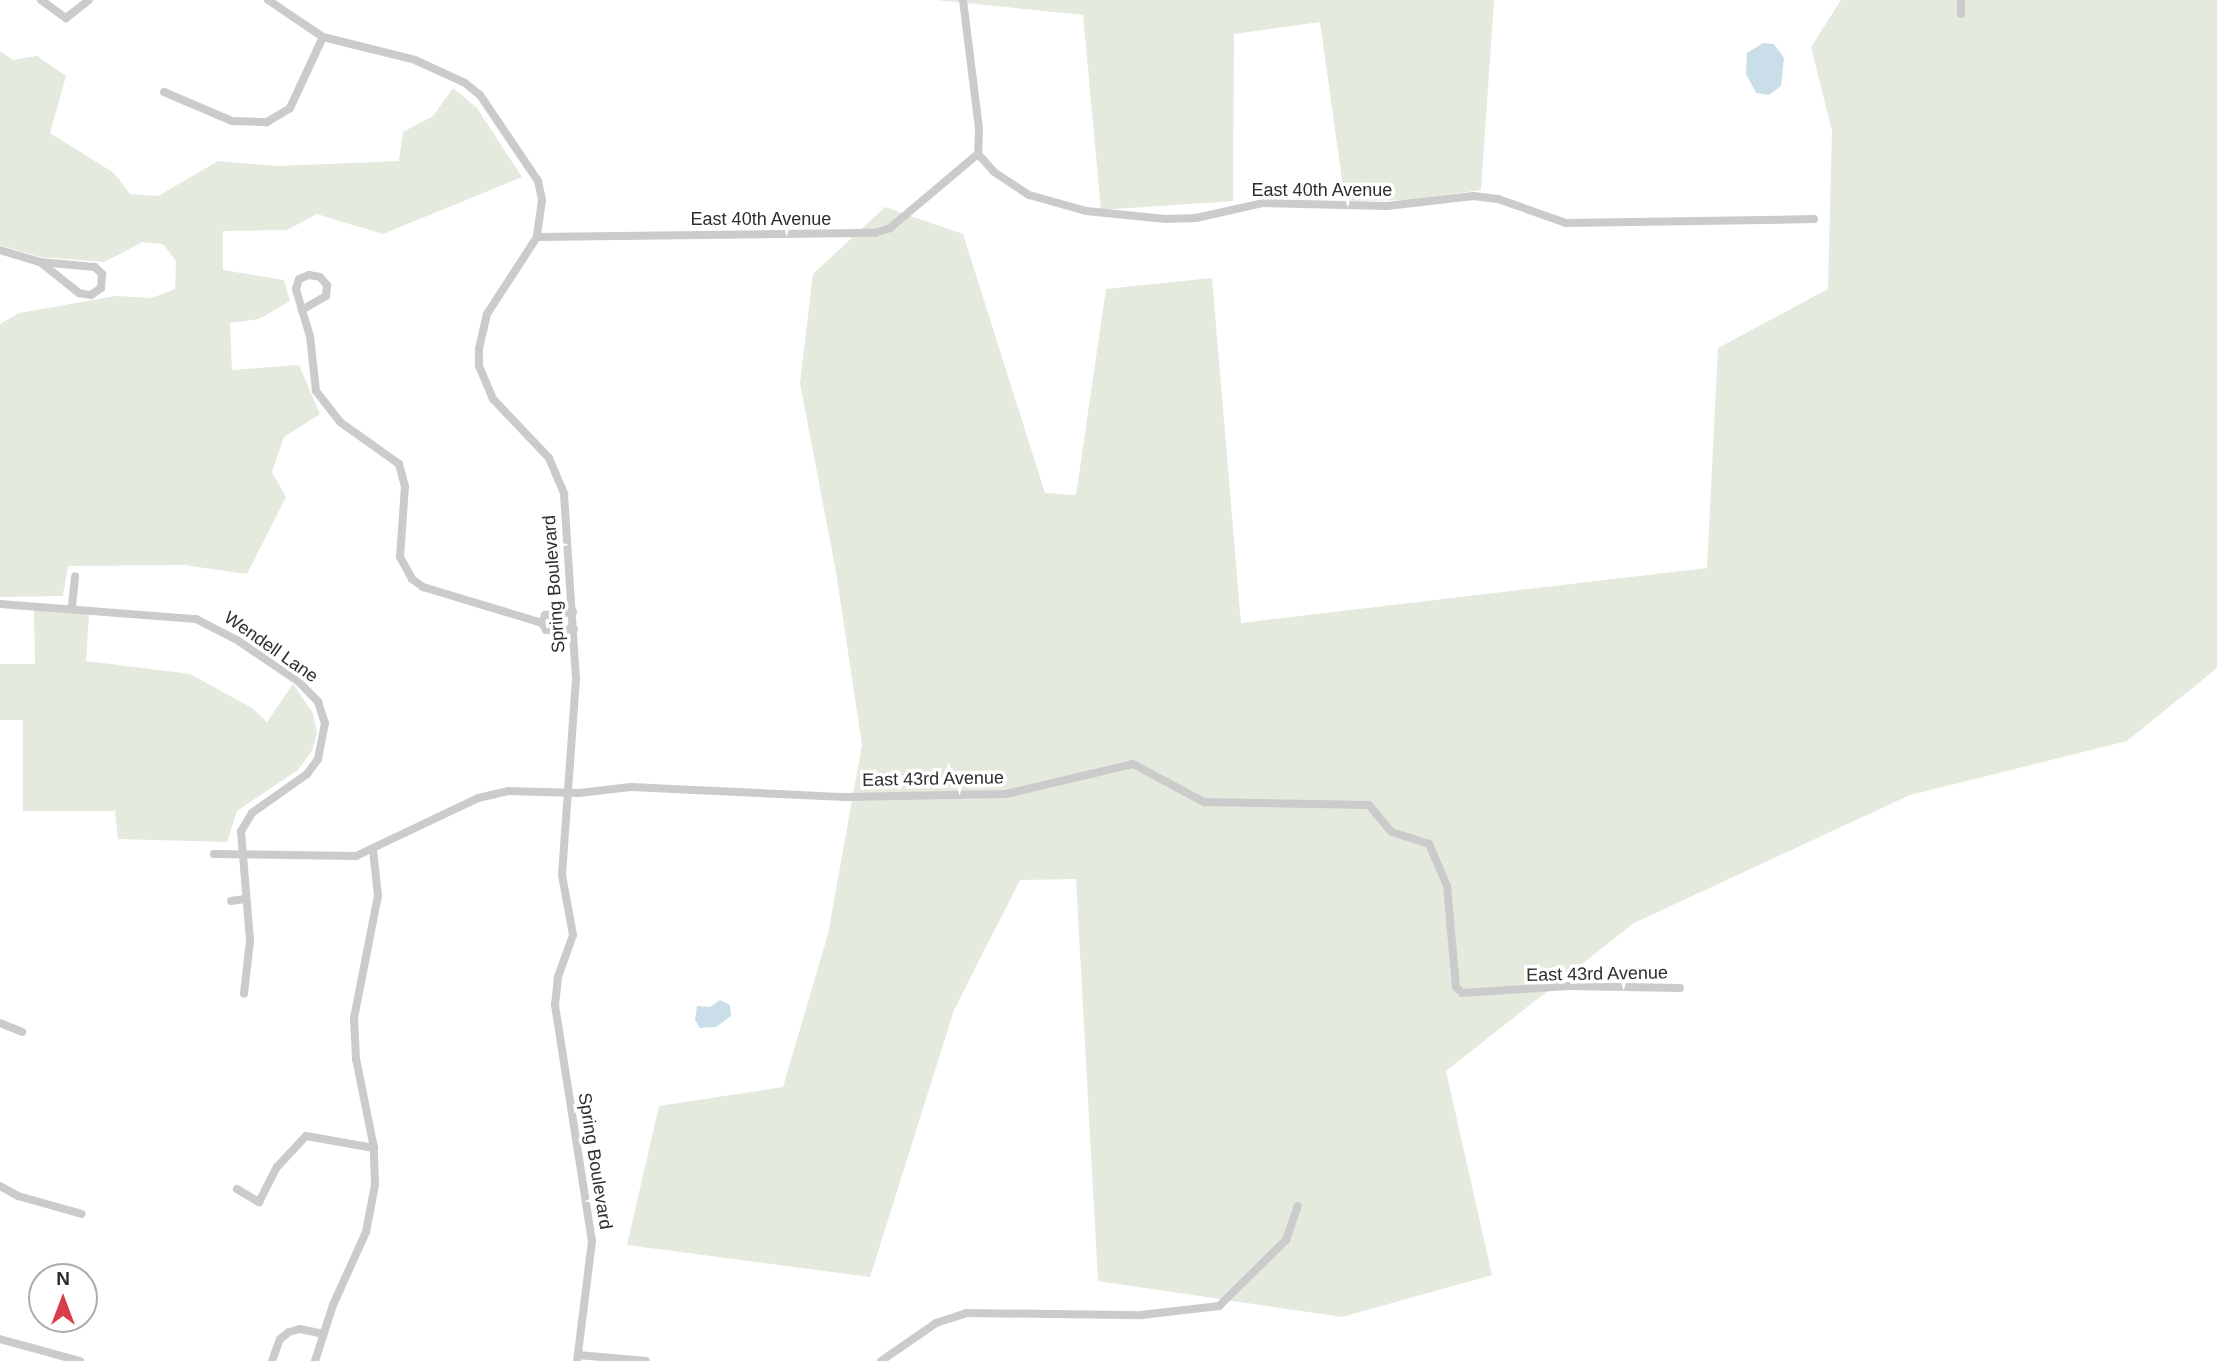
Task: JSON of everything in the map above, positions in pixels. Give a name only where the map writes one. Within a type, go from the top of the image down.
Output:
[{"type":"street","points":[[41,0],[66,18],[89,0]]},
{"type":"street","name":"Spring Boulevard","points":[[268,0],[323,37],[415,60],[448,73],[480,95],[538,181],[542,200],[537,237],[487,314],[481,330],[479,366],[493,399],[536,442],[558,476],[564,494],[576,679],[562,875],[573,935],[558,977],[555,1005],[592,1241],[577,1358]]},
{"type":"street","points":[[963,0],[979,129],[978,154]]},
{"type":"street","points":[[1961,0],[1961,13]]},
{"type":"street","points":[[164,92],[232,121],[267,122],[290,108],[323,37]]},
{"type":"street","name":"East 40th Avenue","points":[[537,237],[875,233],[890,228],[978,154],[1010,184],[1048,202],[1166,219],[1196,218],[1263,203],[1387,206],[1474,196],[1498,199],[1566,223],[1814,219]]},
{"type":"street","points":[[966,166],[989,167]]},
{"type":"street","points":[[0,250],[40,262],[95,267],[102,274],[102,285],[95,293],[79,293],[40,262]]},
{"type":"street","points":[[302,310],[326,296],[327,285],[320,277],[299,279],[296,289],[302,310],[310,336],[316,391],[328,410],[391,456],[404,475],[399,544],[412,579],[422,587],[542,623],[547,630],[574,629]]},
{"type":"street","points":[[72,607],[75,576]]},
{"type":"street","name":"Wendell Lane","points":[[0,604],[171,614],[207,623],[299,682],[318,702],[325,723],[318,759],[307,774],[248,817],[241,831],[239,854],[250,947],[244,994]]},
{"type":"street","points":[[542,623],[545,615],[573,612]]},
{"type":"street","name":"East 43rd Avenue","points":[[214,854],[344,857],[373,850],[493,793],[566,793],[631,787],[846,797],[1006,794],[1133,764],[1204,802],[1369,804],[1392,832],[1421,839],[1434,850],[1447,886],[1456,987],[1462,993],[1568,986],[1680,988]]},
{"type":"street","points":[[315,1361],[323,1334],[369,1222],[374,1148],[354,1028],[355,998],[378,896],[373,850]]},
{"type":"street","points":[[231,901],[245,900]]},
{"type":"street","points":[[0,1023],[22,1032]]},
{"type":"street","points":[[237,1188],[259,1202],[277,1167],[306,1136],[374,1148]]},
{"type":"street","points":[[0,1186],[18,1196],[82,1214]]},
{"type":"street","points":[[881,1361],[936,1323],[966,1313],[1141,1315],[1219,1306],[1286,1240],[1298,1206]]},
{"type":"street","points":[[272,1361],[280,1339],[289,1332],[300,1329],[323,1334]]},
{"type":"street","points":[[0,1339],[80,1361]]},
{"type":"street","points":[[577,1358],[646,1361]]},
{"type":"shaded area","points":[[936,0],[1494,0],[1481,190],[1409,200],[1345,201],[1320,22],[1234,34],[1233,201],[1101,210],[1083,15]]},
{"type":"shaded area","points":[[1841,0],[2217,0],[2217,668],[2127,741],[1910,795],[1634,923],[1446,1071],[1492,1275],[1342,1317],[1098,1281],[1076,879],[1020,880],[954,1010],[870,1277],[627,1245],[659,1106],[783,1087],[828,934],[862,745],[836,572],[800,383],[813,274],[885,207],[963,234],[1045,493],[1076,495],[1106,289],[1212,278],[1241,623],[1707,568],[1718,348],[1828,289],[1832,131],[1811,47]]},
{"type":"shaded area","points":[[0,51],[13,60],[37,56],[66,76],[50,133],[114,173],[130,194],[158,196],[218,161],[278,166],[399,161],[403,132],[433,116],[453,88],[477,108],[522,177],[383,234],[317,214],[287,230],[223,231],[223,270],[284,280],[290,301],[259,319],[230,323],[232,370],[299,365],[320,414],[284,437],[272,472],[286,497],[247,574],[184,565],[68,566],[63,596],[0,597],[0,324],[19,313],[116,296],[152,298],[175,289],[176,261],[163,244],[143,242],[104,262],[40,257],[0,245]]},
{"type":"shaded area","points":[[34,609],[89,614],[86,661],[190,674],[252,708],[267,722],[293,684],[313,713],[317,734],[312,751],[298,770],[237,811],[227,842],[118,839],[115,811],[23,811],[23,720],[0,720],[0,664],[35,664]]},
{"type":"water","points":[[1763,43],[1774,44],[1784,58],[1781,86],[1769,95],[1756,93],[1746,74],[1747,53]]},
{"type":"water","points":[[720,1000],[730,1005],[731,1016],[716,1027],[700,1028],[695,1020],[697,1006],[710,1007]]}]
